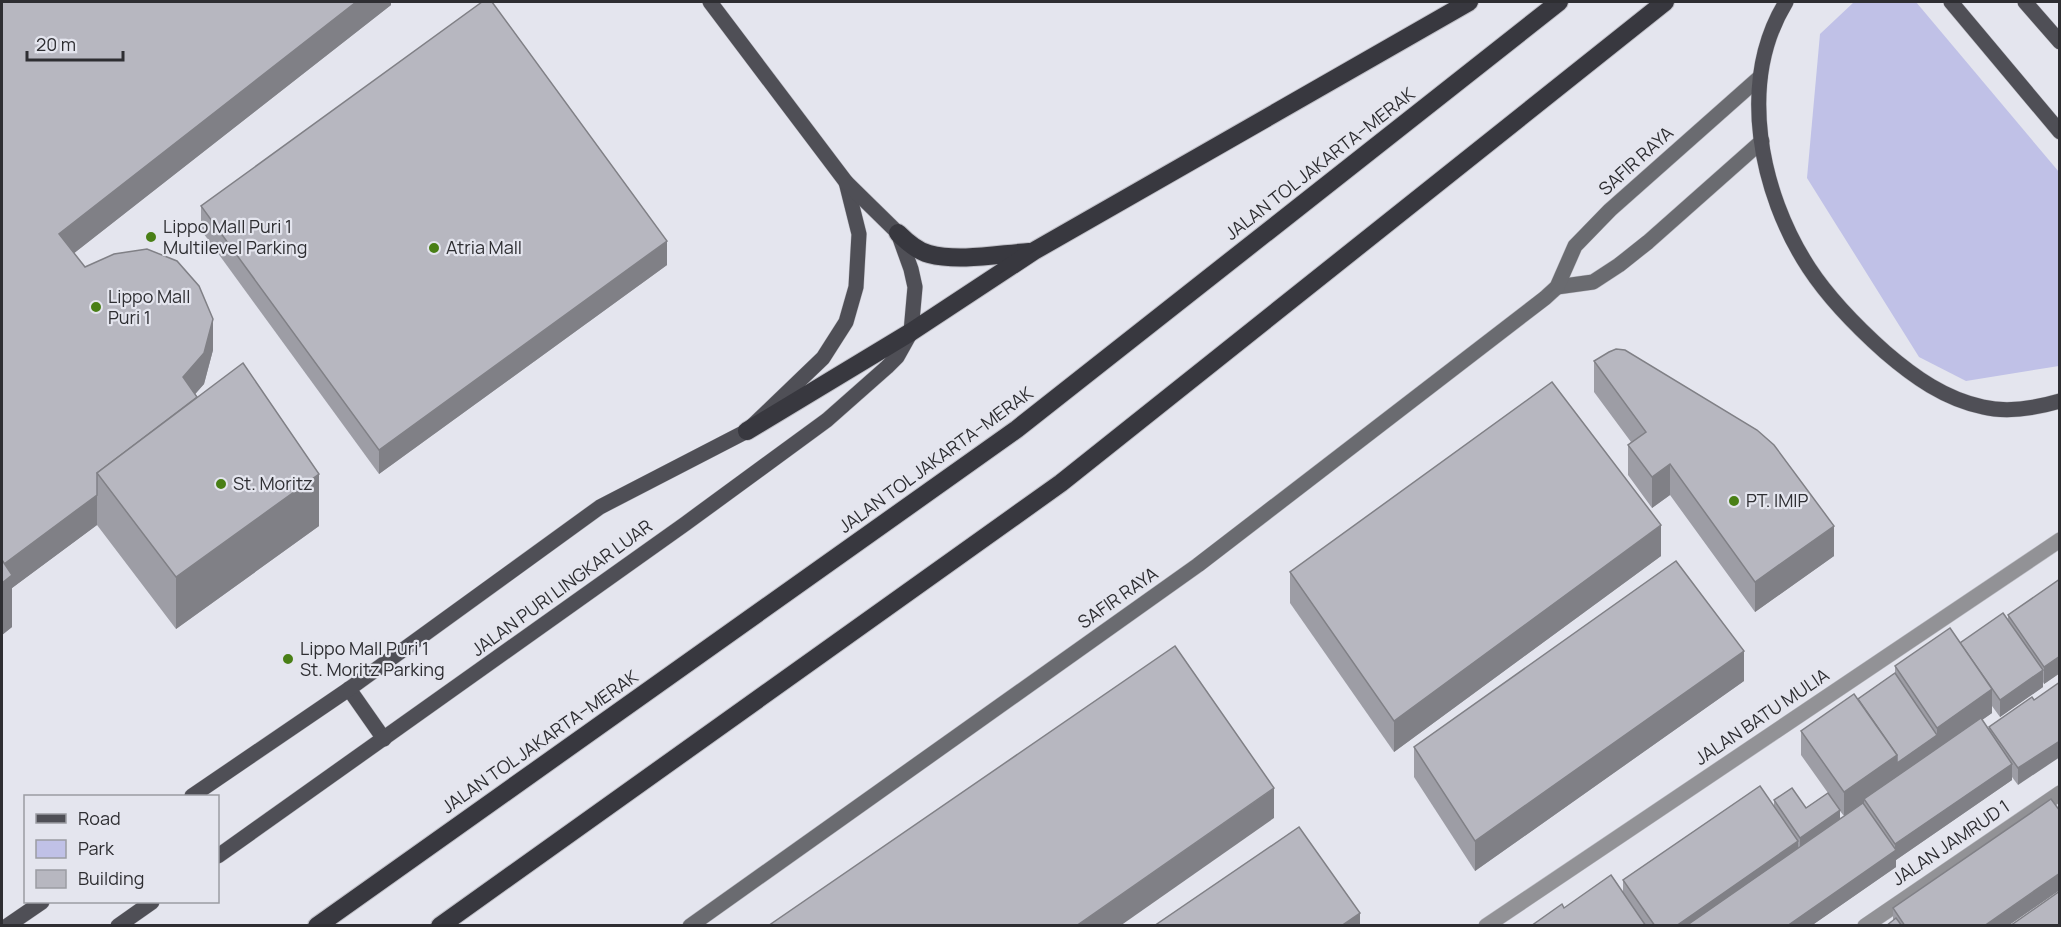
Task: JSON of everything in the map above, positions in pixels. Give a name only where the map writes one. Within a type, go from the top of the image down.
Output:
[{"type":"highway","points":[[747,431],[911,332],[1034,251],[1469,2]]},
{"type":"highway","name":"JALAN TOL JAKARTA–MERAK","points":[[317,926],[1017,429],[1559,2]]},
{"type":"highway","points":[[440,926],[1061,483],[1665,2]]},
{"type":"highway","points":[[898,233],[912,246],[928,254],[957,257],[1034,251]]},
{"type":"main road","points":[[710,2],[846,182],[898,233],[911,268],[915,287],[911,332]]},
{"type":"main road","points":[[1786,2],[1770,32],[1760,77],[1762,141],[1770,182],[1787,227],[1796,247],[1818,282],[1836,305],[1873,342],[1915,376],[1955,399],[1984,408],[2000,409],[2038,406],[2060,401]]},
{"type":"main road","points":[[1952,2],[2060,132]]},
{"type":"main road","points":[[2025,2],[2060,42]]},
{"type":"main road","points":[[193,795],[349,689],[600,507],[747,431],[823,358],[846,322],[856,286],[859,234],[846,182]]},
{"type":"main road","name":"JALAN PURI LINGKAR LUAR","points":[[219,855],[685,524],[827,420],[897,357],[911,332]]},
{"type":"main road","points":[[349,689],[384,739]]},
{"type":"main road","points":[[7,926],[41,903]]},
{"type":"main road","points":[[118,926],[151,903]]},
{"type":"street","name":"SAFIR RAYA","points":[[690,926],[1198,565],[1557,287],[1575,246],[1628,193],[1760,77]]},
{"type":"street","name":"SAFIR RAYA","points":[[1557,287],[1593,282],[1619,265],[1762,141]]},
{"type":"street","name":"JALAN BATU MULIA","points":[[1486,926],[2060,540]]},
{"type":"street","name":"JALAN JAMRUD 1","points":[[1866,926],[2060,793]]},
{"type":"green space","points":[[1854,2],[1916,2],[2059,172],[2059,366],[1966,381],[1919,357],[1807,178],[1820,34]]},
{"type":"building","name":"Lippo Mall Puri 1","points":[[2,2],[356,2],[59,234],[85,267],[114,254],[147,249],[177,261],[199,286],[213,319],[204,353],[183,377],[197,397],[97,473],[97,495],[4,564],[2,560]]},
{"type":"building","name":"Atria Mall","points":[[482,2],[492,2],[667,241],[379,450],[201,206]]},
{"type":"building","name":"PT. IMIP","points":[[1616,349],[1625,350],[1757,430],[1774,445],[1834,526],[1755,582],[1670,464],[1652,477],[1628,445],[1646,432],[1594,361]]},
{"type":"building","points":[[243,363],[319,474],[176,577],[97,473]]},
{"type":"building","points":[[1552,382],[1661,525],[1394,721],[1290,572]]},
{"type":"building","points":[[2,560],[12,575],[2,583]]},
{"type":"building","points":[[1676,561],[1744,651],[1475,841],[1414,747]]},
{"type":"building","points":[[2060,579],[2060,656],[2044,667],[2008,615]]},
{"type":"building","points":[[2003,613],[2043,670],[2000,700],[1960,643]]},
{"type":"building","points":[[1950,628],[1992,689],[1937,728],[1895,666]]},
{"type":"building","points":[[1175,646],[1274,788],[1076,926],[768,926]]},
{"type":"building","points":[[1895,673],[1937,735],[1897,763],[1897,755],[1858,699]]},
{"type":"building","points":[[2060,682],[2060,741],[2018,768],[1989,727],[2032,697],[2034,700]]},
{"type":"building","points":[[1854,694],[1897,755],[1844,792],[1801,731]]},
{"type":"building","points":[[1981,718],[2012,764],[1895,844],[1864,799]]},
{"type":"building","points":[[1760,786],[1798,841],[1676,926],[1655,926],[1623,880]]},
{"type":"building","points":[[1792,788],[1806,808],[1828,793],[1840,810],[1800,838],[1774,800]]},
{"type":"building","points":[[2051,799],[2060,811],[2060,873],[1984,926],[1905,926],[1893,908]]},
{"type":"building","points":[[1863,803],[1896,850],[1787,926],[1686,926]]},
{"type":"building","points":[[1299,827],[1360,913],[1341,926],[1154,926]]},
{"type":"building","points":[[1611,875],[1646,926],[1531,926],[1562,904],[1564,908]]},
{"type":"building","points":[[2060,891],[2060,926],[2010,926]]},
{"type":"building","points":[[1896,918],[1902,926],[1886,926]]},
{"type":"place","name":"Lippo Mall Puri 1 Multilevel Parking","points":[[151,237]]},
{"type":"place","name":"Atria Mall","points":[[434,248]]},
{"type":"place","name":"Lippo Mall Puri 1","points":[[96,307]]},
{"type":"place","name":"St. Moritz","points":[[221,484]]},
{"type":"place","name":"PT. IMIP","points":[[1734,501]]},
{"type":"place","name":"Lippo Mall Puri 1 St. Moritz Parking","points":[[288,659]]}]
